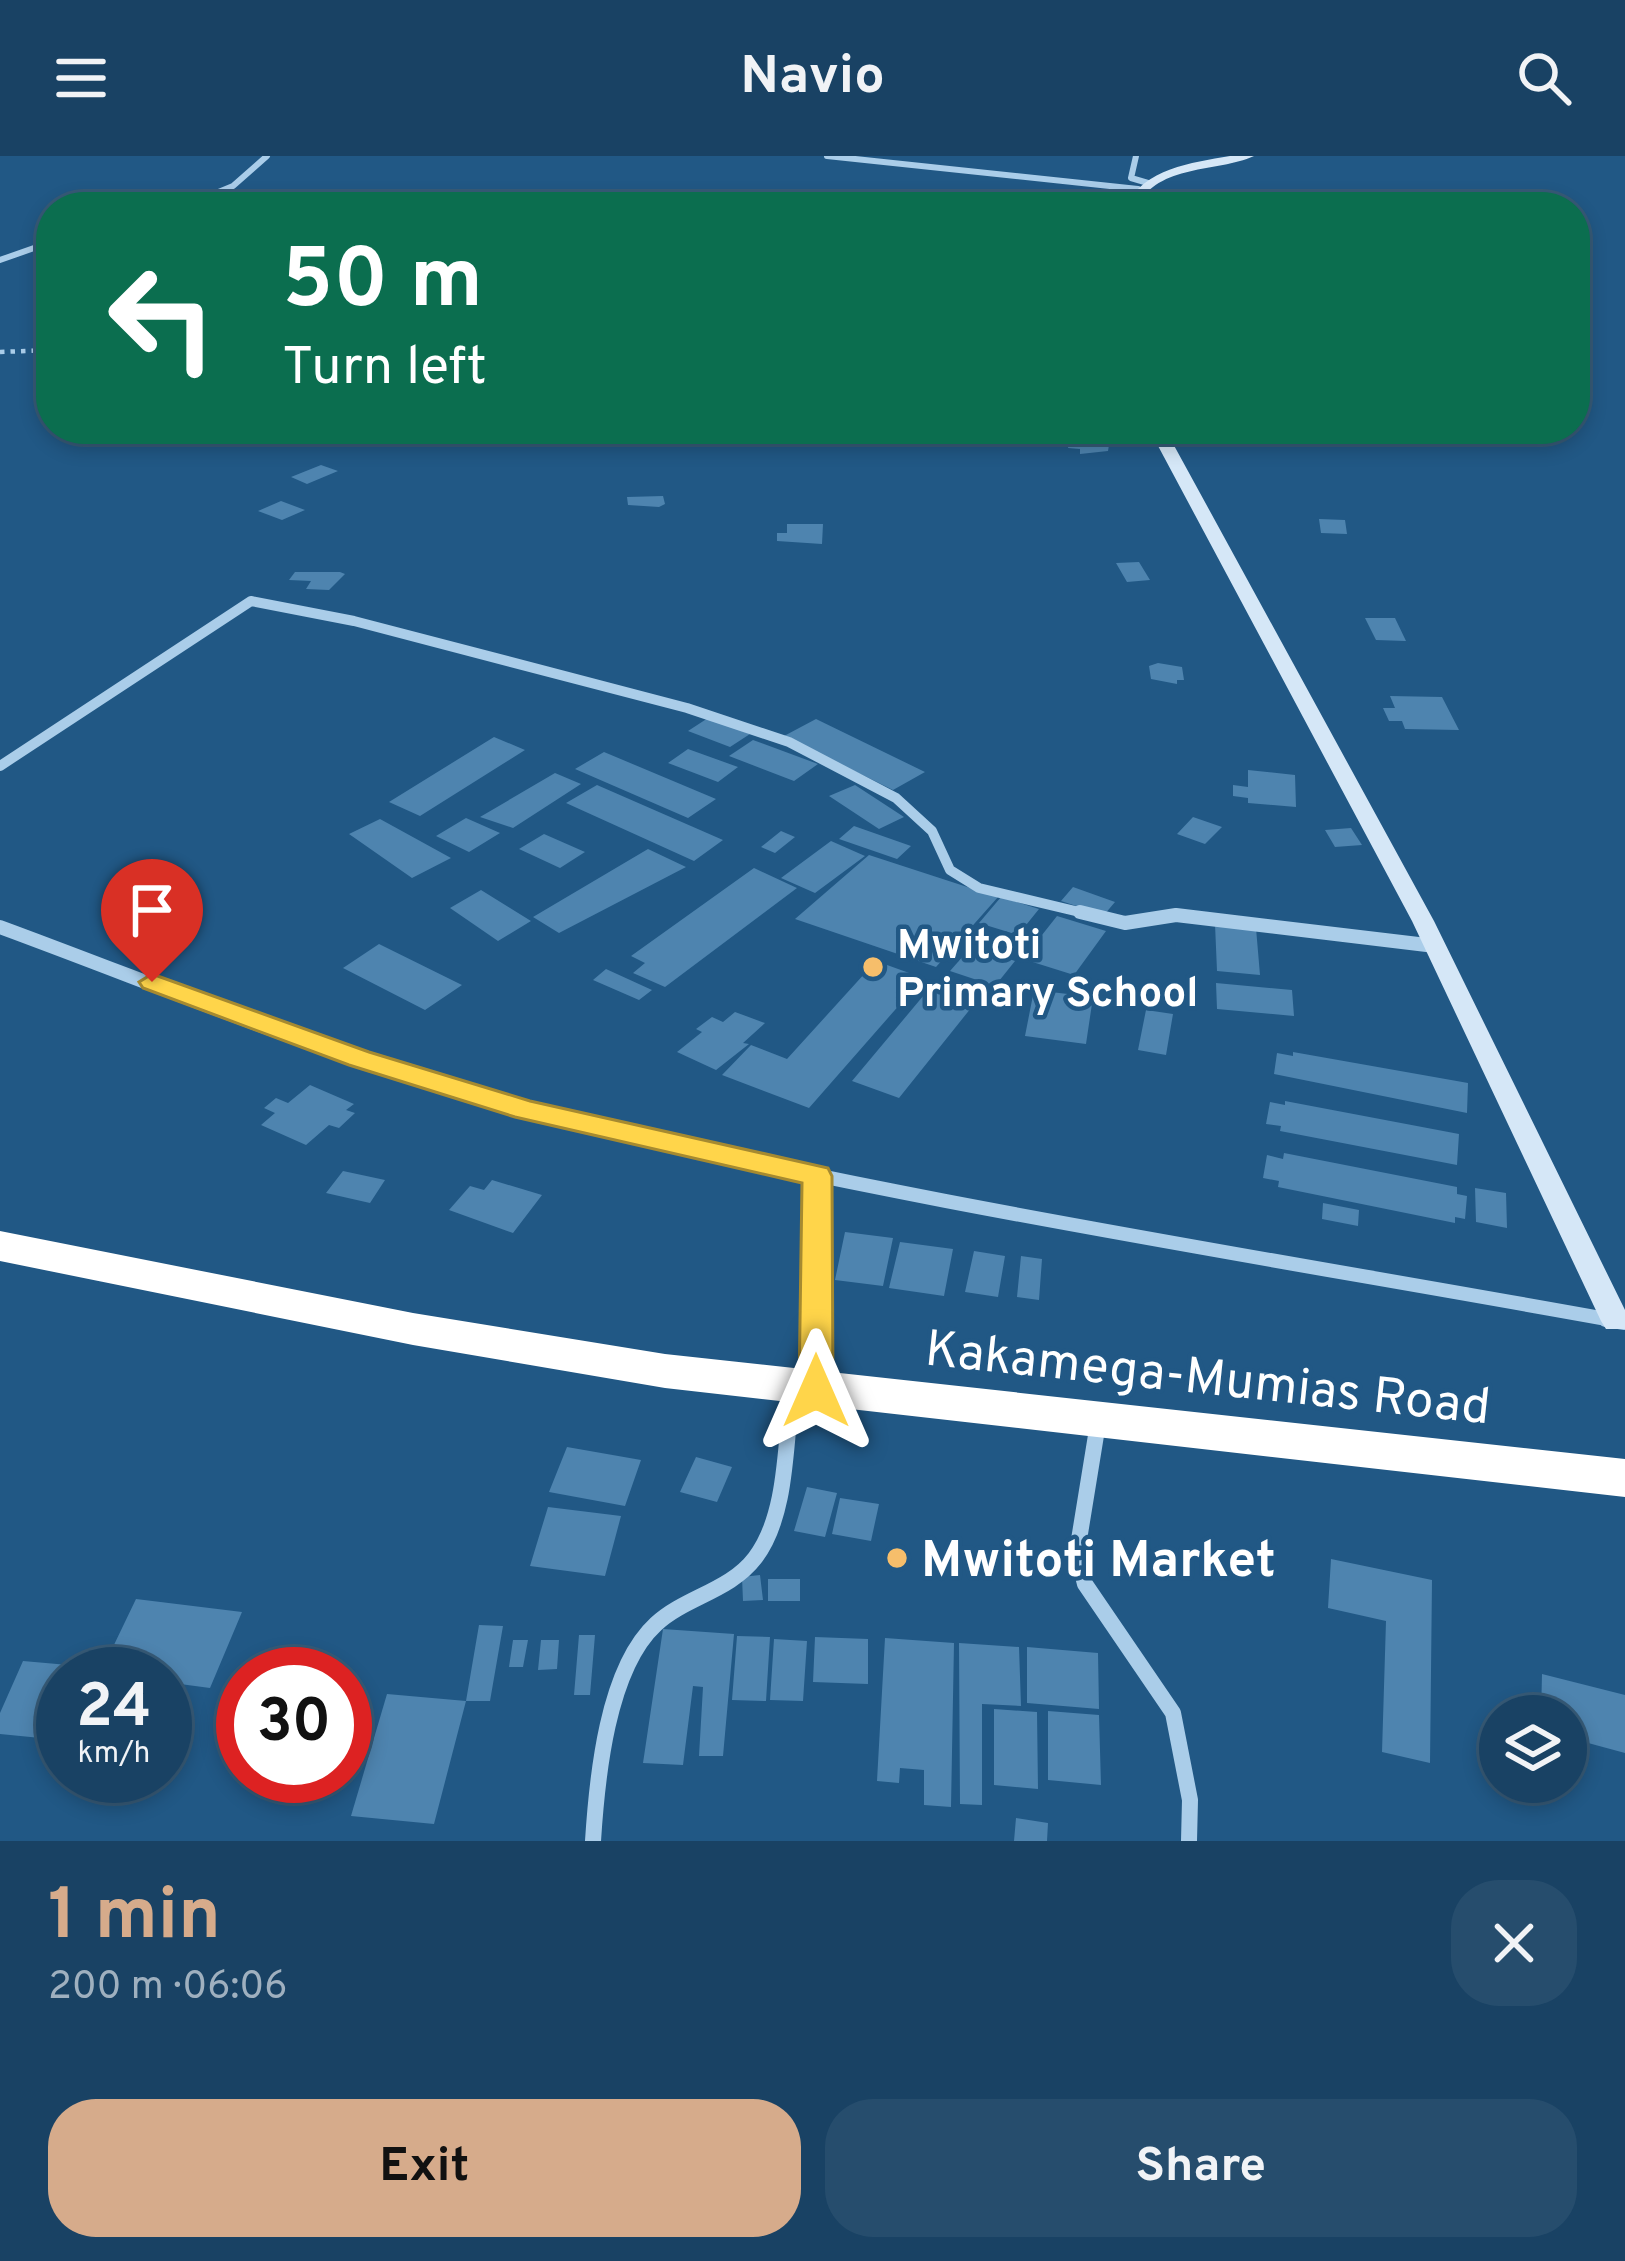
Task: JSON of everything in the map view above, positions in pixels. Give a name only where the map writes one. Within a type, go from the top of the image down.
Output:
[{"type":"highway","name":"Kakamega-Mumias Road","points":[[0,1246],[413,1329],[804,1389],[1625,1478]]},
{"type":"street","points":[[218,192],[233,186],[267,156]]},
{"type":"street","points":[[827,156],[1143,186],[1249,156]]},
{"type":"street","points":[[1136,156],[1131,178],[1143,186]]},
{"type":"street","points":[[1139,192],[1143,186]]},
{"type":"street","points":[[0,260],[36,247]]},
{"type":"street","points":[[1165,444],[1435,946],[1621,1322]]},
{"type":"street","points":[[0,766],[250,601],[354,621],[687,707],[789,742],[896,798],[932,831],[950,870],[979,888],[1125,922],[1175,915],[1435,946]]},
{"type":"street","points":[[0,927],[359,1058],[526,1110],[817,1176],[1621,1322]]},
{"type":"street","points":[[593,1841],[595,1805],[632,1656],[658,1622],[741,1572],[764,1544],[804,1389],[817,1176]]},
{"type":"street","points":[[1098,1422],[1077,1552],[1084,1584],[1173,1713],[1190,1800],[1189,1841]]},
{"type":"path","points":[[0,352],[36,351]]},
{"type":"building","points":[[1069,444],[1109,445],[1108,451],[1080,454],[1080,449],[1068,448]]},
{"type":"building","points":[[321,465],[338,471],[307,484],[291,477]]},
{"type":"building","points":[[663,496],[665,504],[659,507],[628,505],[627,497]]},
{"type":"building","points":[[281,501],[305,510],[282,520],[258,511]]},
{"type":"building","points":[[1319,519],[1345,520],[1347,534],[1321,533]]},
{"type":"building","points":[[787,524],[823,524],[822,544],[777,541],[777,533],[787,533]]},
{"type":"building","points":[[1139,562],[1150,580],[1127,582],[1116,563]]},
{"type":"building","points":[[295,572],[345,574],[329,590],[306,589],[311,581],[289,580]]},
{"type":"building","points":[[1365,618],[1395,618],[1406,641],[1376,640]]},
{"type":"building","points":[[1149,666],[1182,667],[1184,680],[1177,684],[1151,679]]},
{"type":"building","points":[[1390,696],[1442,697],[1459,730],[1405,729],[1402,721],[1389,721],[1383,708],[1395,708]]},
{"type":"building","points":[[708,718],[750,734],[730,747],[688,731]]},
{"type":"building","points":[[816,719],[925,772],[893,790],[784,736]]},
{"type":"building","points":[[494,737],[525,750],[420,816],[389,802]]},
{"type":"building","points":[[753,740],[818,764],[794,781],[729,756]]},
{"type":"building","points":[[688,749],[738,767],[718,782],[668,763]]},
{"type":"building","points":[[604,752],[716,799],[688,818],[575,769]]},
{"type":"building","points":[[1248,770],[1295,775],[1296,807],[1248,803],[1248,798],[1233,796],[1233,785],[1248,787]]},
{"type":"building","points":[[555,773],[581,784],[513,828],[480,817]]},
{"type":"building","points":[[597,785],[723,840],[694,861],[566,803]]},
{"type":"building","points":[[855,785],[904,817],[879,829],[829,796]]},
{"type":"building","points":[[1193,817],[1222,827],[1205,844],[1177,834]]},
{"type":"building","points":[[466,818],[500,833],[469,852],[436,836]]},
{"type":"building","points":[[380,819],[451,858],[412,878],[349,834]]},
{"type":"building","points":[[854,826],[911,846],[897,859],[839,839]]},
{"type":"building","points":[[1351,828],[1362,845],[1335,847],[1325,830]]},
{"type":"building","points":[[781,831],[795,837],[775,853],[761,847]]},
{"type":"building","points":[[544,834],[585,852],[560,868],[519,849]]},
{"type":"building","points":[[831,841],[865,856],[815,893],[781,878]]},
{"type":"building","points":[[648,849],[686,867],[559,933],[533,917]]},
{"type":"building","points":[[869,855],[998,897],[936,967],[795,919]]},
{"type":"building","points":[[754,868],[797,888],[665,987],[633,973],[645,963],[631,956]]},
{"type":"building","points":[[1073,887],[1115,902],[1104,915],[1061,901]]},
{"type":"building","points":[[481,890],[531,921],[498,941],[450,908]]},
{"type":"building","points":[[1001,897],[1039,909],[1018,935],[979,923]]},
{"type":"building","points":[[1057,916],[1106,931],[1074,975],[1023,959]]},
{"type":"building","points":[[1215,924],[1256,928],[1260,975],[1217,971]]},
{"type":"building","points":[[379,944],[462,985],[425,1010],[343,968]]},
{"type":"building","points":[[972,946],[1015,961],[995,986],[950,971]]},
{"type":"building","points":[[876,961],[923,978],[809,1108],[722,1075],[751,1045],[787,1059]]},
{"type":"building","points":[[606,969],[652,990],[639,1000],[593,980]]},
{"type":"building","points":[[934,983],[979,998],[899,1098],[852,1081]]},
{"type":"building","points":[[1216,983],[1292,990],[1294,1016],[1217,1009]]},
{"type":"building","points":[[1034,990],[1093,997],[1086,1044],[1025,1036]]},
{"type":"building","points":[[1146,1010],[1173,1014],[1166,1055],[1138,1050]]},
{"type":"building","points":[[735,1012],[765,1023],[743,1043],[749,1044],[716,1070],[677,1052],[712,1017],[723,1022]]},
{"type":"building","points":[[1293,1052],[1468,1083],[1467,1113],[1274,1074],[1277,1053],[1293,1056]]},
{"type":"building","points":[[310,1085],[354,1104],[346,1110],[355,1113],[339,1128],[329,1125],[306,1145],[261,1125],[275,1113],[264,1108],[276,1098],[288,1103]]},
{"type":"building","points":[[1285,1101],[1459,1134],[1457,1165],[1280,1131],[1281,1126],[1266,1124],[1270,1102],[1285,1105]]},
{"type":"building","points":[[1284,1153],[1457,1187],[1457,1194],[1467,1196],[1465,1219],[1455,1217],[1455,1223],[1278,1187],[1279,1181],[1263,1178],[1267,1155],[1283,1159]]},
{"type":"building","points":[[343,1171],[385,1180],[370,1203],[326,1193]]},
{"type":"building","points":[[492,1180],[542,1195],[513,1233],[449,1210],[470,1186],[484,1190]]},
{"type":"building","points":[[1475,1188],[1506,1193],[1507,1228],[1476,1222]]},
{"type":"building","points":[[1323,1203],[1359,1210],[1358,1226],[1322,1219]]},
{"type":"building","points":[[845,1232],[893,1238],[883,1286],[835,1280]]},
{"type":"building","points":[[900,1242],[953,1249],[944,1296],[889,1288]]},
{"type":"building","points":[[974,1251],[1005,1256],[998,1297],[965,1292]]},
{"type":"building","points":[[1021,1256],[1042,1259],[1039,1300],[1017,1297]]},
{"type":"building","points":[[567,1447],[641,1460],[625,1506],[549,1492]]},
{"type":"building","points":[[696,1457],[732,1467],[717,1502],[680,1492]]},
{"type":"building","points":[[807,1487],[837,1493],[825,1537],[794,1531]]},
{"type":"building","points":[[840,1498],[879,1504],[871,1541],[832,1534]]},
{"type":"building","points":[[548,1507],[621,1516],[605,1576],[530,1566]]},
{"type":"building","points":[[1331,1559],[1432,1580],[1430,1763],[1382,1752],[1386,1621],[1328,1608]]},
{"type":"building","points":[[760,1575],[763,1600],[743,1601],[742,1577]]},
{"type":"building","points":[[768,1579],[800,1579],[800,1601],[768,1601]]},
{"type":"building","points":[[136,1599],[242,1612],[227,1647],[216,1647],[216,1674],[210,1688],[192,1686],[192,1647],[113,1647]]},
{"type":"building","points":[[479,1625],[503,1626],[490,1701],[466,1701]]},
{"type":"building","points":[[663,1629],[734,1634],[723,1756],[699,1756],[703,1687],[693,1686],[683,1765],[643,1763]]},
{"type":"building","points":[[579,1635],[595,1635],[590,1695],[574,1695]]},
{"type":"building","points":[[737,1636],[770,1637],[766,1701],[732,1700]]},
{"type":"building","points":[[815,1637],[868,1639],[868,1684],[813,1682]]},
{"type":"building","points":[[885,1638],[954,1643],[951,1807],[924,1805],[924,1770],[900,1768],[899,1783],[877,1781]]},
{"type":"building","points":[[774,1639],[807,1641],[803,1701],[770,1700]]},
{"type":"building","points":[[513,1640],[528,1640],[523,1667],[509,1667]]},
{"type":"building","points":[[541,1640],[559,1640],[557,1669],[538,1670]]},
{"type":"building","points":[[959,1643],[1019,1647],[1021,1706],[982,1704],[982,1805],[960,1804]]},
{"type":"building","points":[[1027,1647],[1098,1653],[1099,1709],[1027,1703]]},
{"type":"building","points":[[23,1661],[36,1662],[36,1738],[0,1734],[0,1713]]},
{"type":"building","points":[[1542,1674],[1625,1695],[1625,1753],[1587,1743],[1587,1695],[1542,1695]]},
{"type":"building","points":[[387,1694],[466,1701],[434,1824],[351,1816],[355,1803],[372,1803],[372,1745]]},
{"type":"building","points":[[994,1709],[1037,1712],[1038,1789],[994,1785]]},
{"type":"building","points":[[1048,1711],[1099,1715],[1101,1785],[1048,1780]]},
{"type":"building","points":[[1016,1818],[1048,1823],[1047,1841],[1014,1841]]},
{"type":"place","name":"Mwitoti Primary School","points":[[873,967]]},
{"type":"place","name":"Mwitoti Market","points":[[897,1558]]},
{"type":"route","points":[[152,982],[359,1058],[526,1110],[817,1176],[816,1391]]}]
